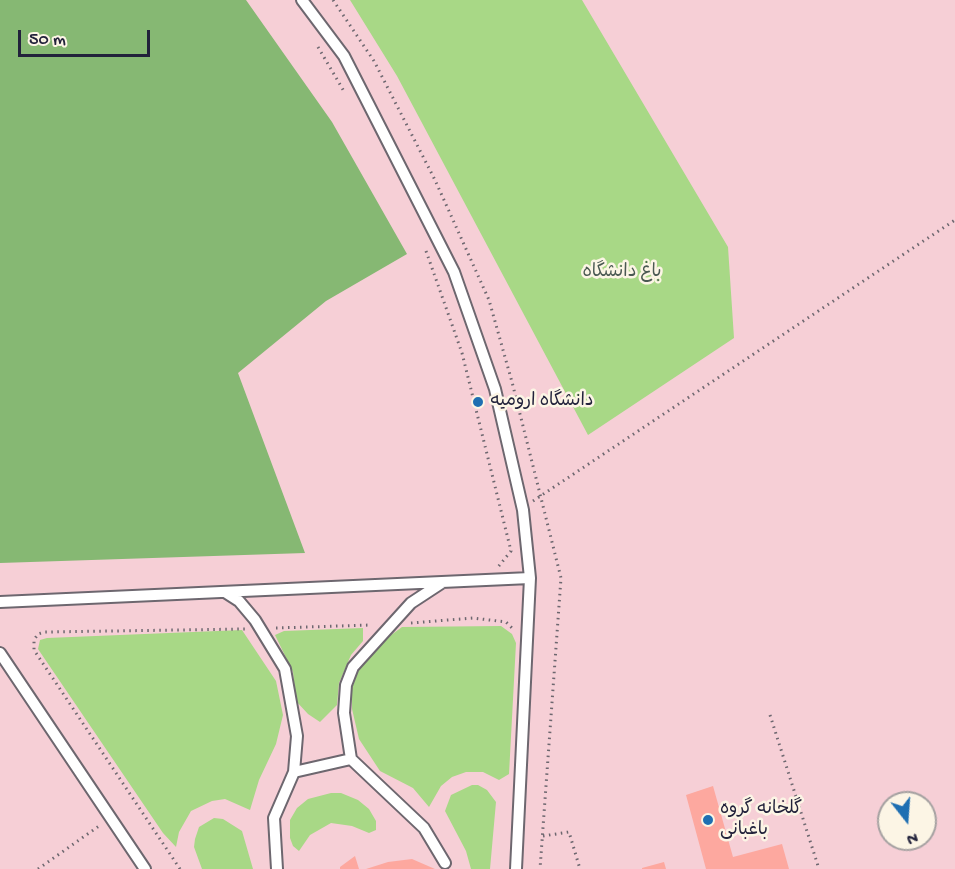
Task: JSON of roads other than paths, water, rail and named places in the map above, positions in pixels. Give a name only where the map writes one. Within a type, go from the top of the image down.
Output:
[{"type":"lane","points":[[302,0],[344,56],[454,272],[495,390],[523,510],[530,578],[516,869]]},
{"type":"lane","points":[[0,602],[530,578]]},
{"type":"lane","points":[[444,582],[411,603],[352,667],[346,685],[344,712],[351,759],[424,828],[445,863]]},
{"type":"lane","points":[[225,592],[239,601],[260,628],[285,669],[297,736],[294,772],[274,818],[277,869]]},
{"type":"lane","points":[[0,653],[144,869]]},
{"type":"lane","points":[[294,772],[351,759]]},
{"type":"place","name":"دانشگاه ارومیه","points":[[478,402]]},
{"type":"place","name":"گلخانه گروه باغبانی","points":[[708,820]]},
{"type":"park label","name":"باغ دانشگاه","points":[[622,273]]}]
